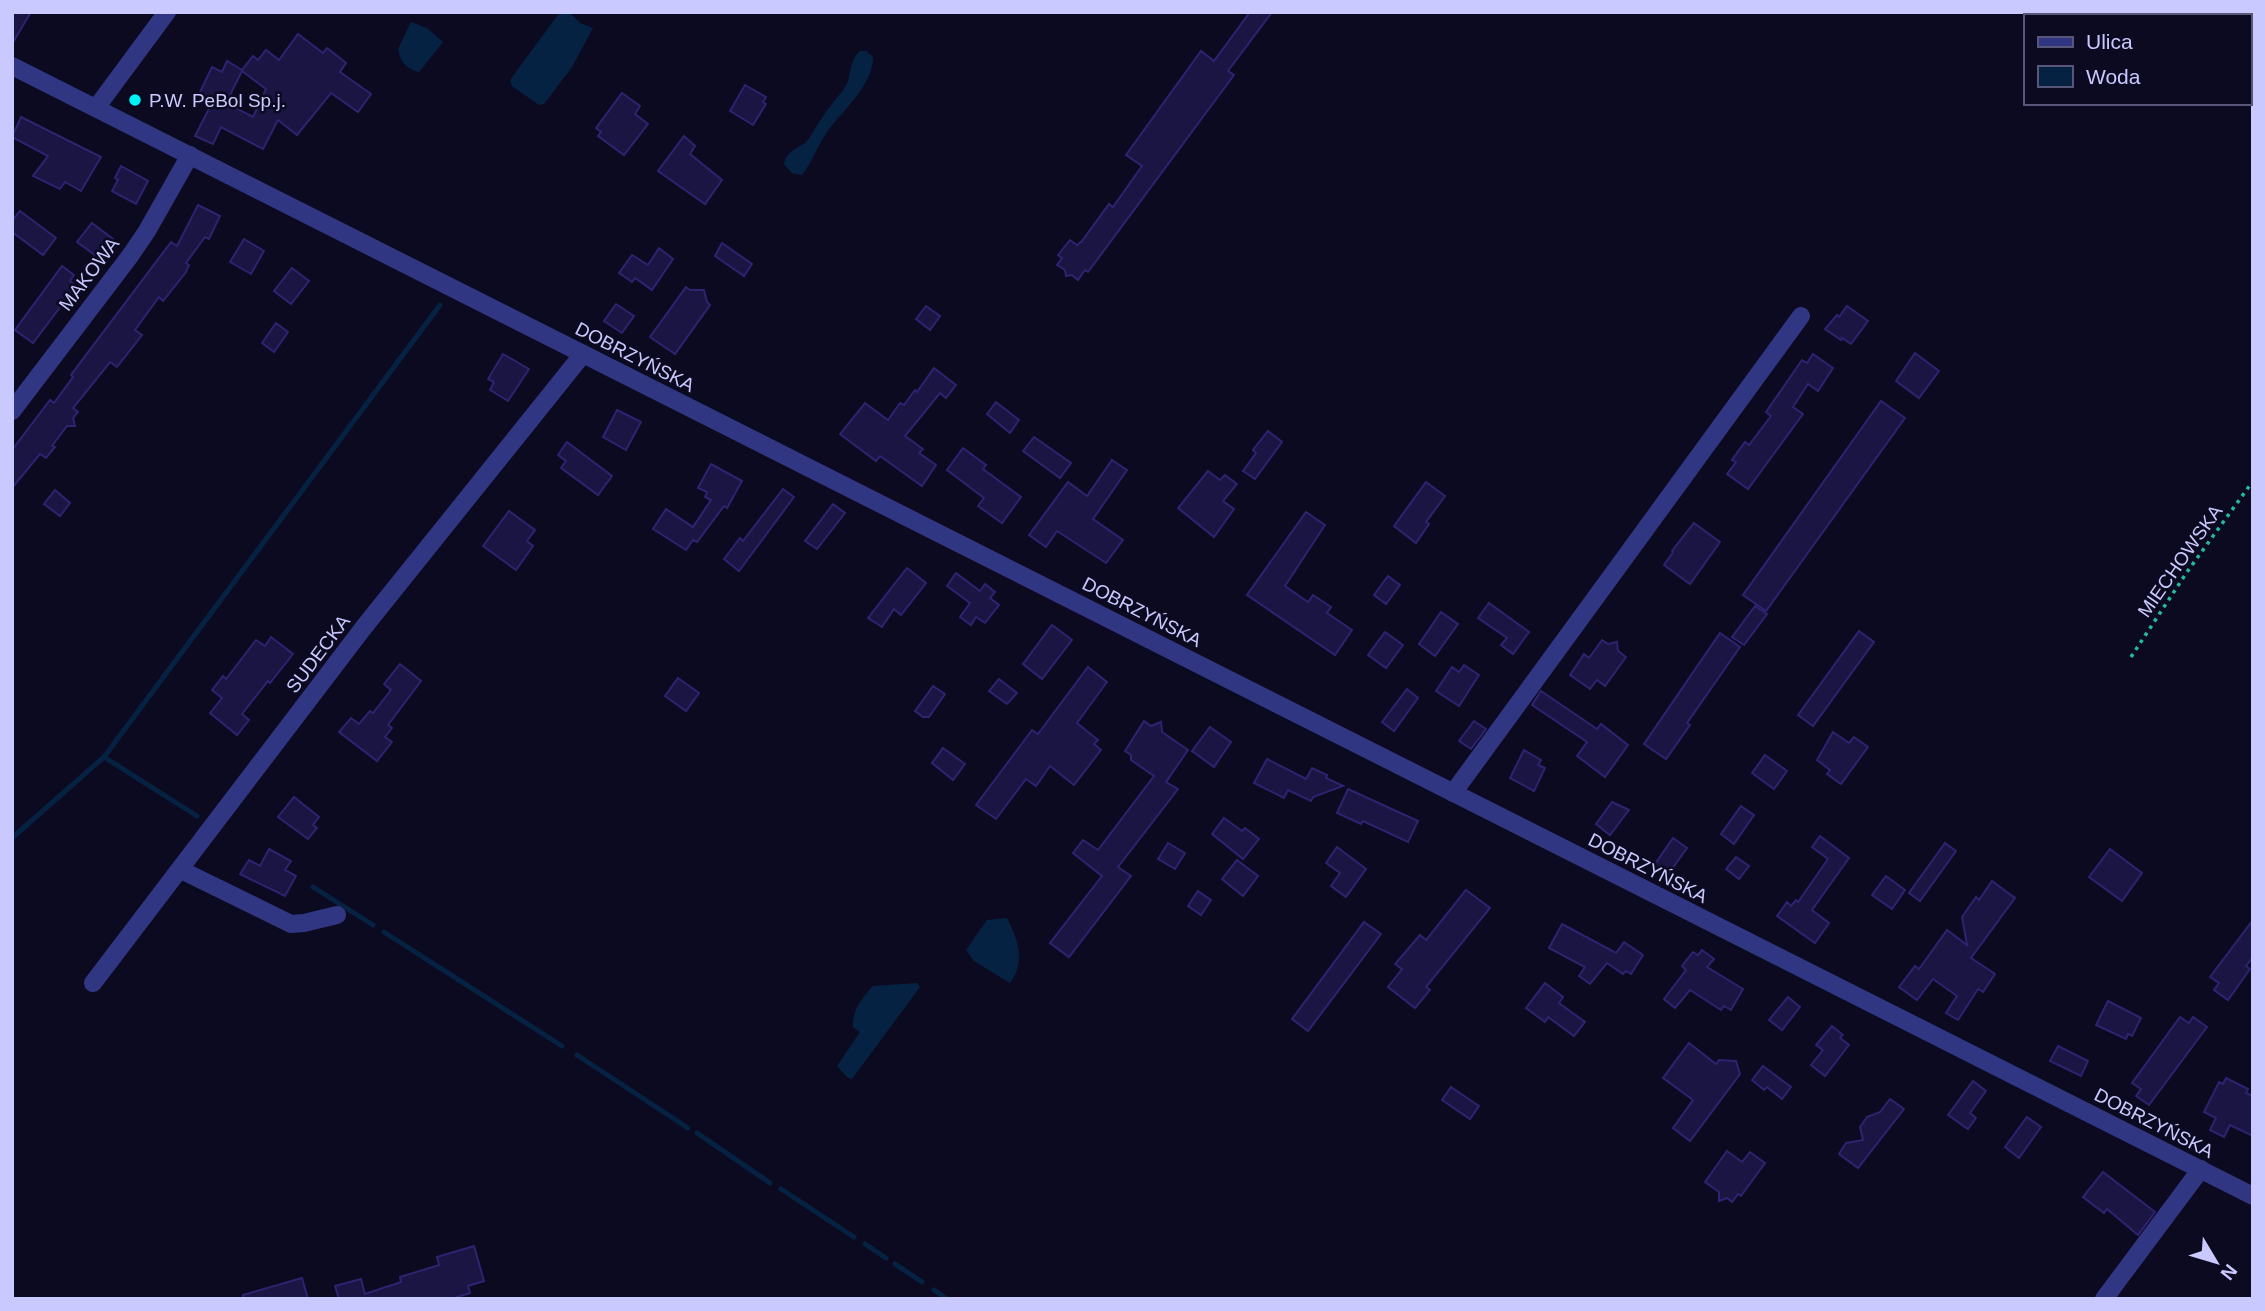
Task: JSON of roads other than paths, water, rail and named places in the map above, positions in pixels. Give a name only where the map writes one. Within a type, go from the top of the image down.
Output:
[{"type":"street","points":[[96,108],[167,12]]},
{"type":"street","name":"DOBRZYŃSKA","points":[[12,66],[2253,1196]]},
{"type":"street","name":"MAKOWA","points":[[12,411],[147,231],[190,155]]},
{"type":"street","points":[[1453,793],[1801,316]]},
{"type":"street","name":"SUDECKA","points":[[93,983],[364,627],[583,354]]},
{"type":"street","points":[[181,870],[291,924],[337,915]]},
{"type":"street","points":[[2104,1299],[2201,1170]]},
{"type":"water","points":[[560,12],[569,12],[580,23],[593,28],[572,67],[544,104],[539,105],[512,86],[510,80]]},
{"type":"water","points":[[411,22],[427,28],[443,42],[419,72],[405,64],[398,49]]},
{"type":"water","points":[[860,51],[866,51],[873,57],[872,67],[863,87],[827,132],[802,175],[792,173],[784,164],[788,155],[807,141],[843,90],[853,61]]},
{"type":"water","points":[[1007,918],[1019,950],[1018,967],[1010,983],[974,961],[966,950],[987,920]]},
{"type":"water","points":[[917,983],[920,987],[852,1079],[848,1078],[837,1066],[860,1032],[853,1027],[853,1021],[862,1000],[873,986]]},
{"type":"waterway","points":[[104,757],[440,305]]},
{"type":"waterway","points":[[12,838],[104,757],[197,816]]},
{"type":"waterway","points":[[313,887],[373,925]]},
{"type":"waterway","points":[[384,932],[562,1046]]},
{"type":"waterway","points":[[577,1055],[688,1128]]},
{"type":"waterway","points":[[697,1133],[770,1183]]},
{"type":"waterway","points":[[781,1189],[854,1237]]},
{"type":"waterway","points":[[865,1244],[886,1258]]},
{"type":"waterway","points":[[895,1264],[922,1282]]},
{"type":"waterway","points":[[934,1290],[947,1299]]},
{"type":"place","name":"P.W. PeBol Sp.j.","points":[[135,100]]}]
